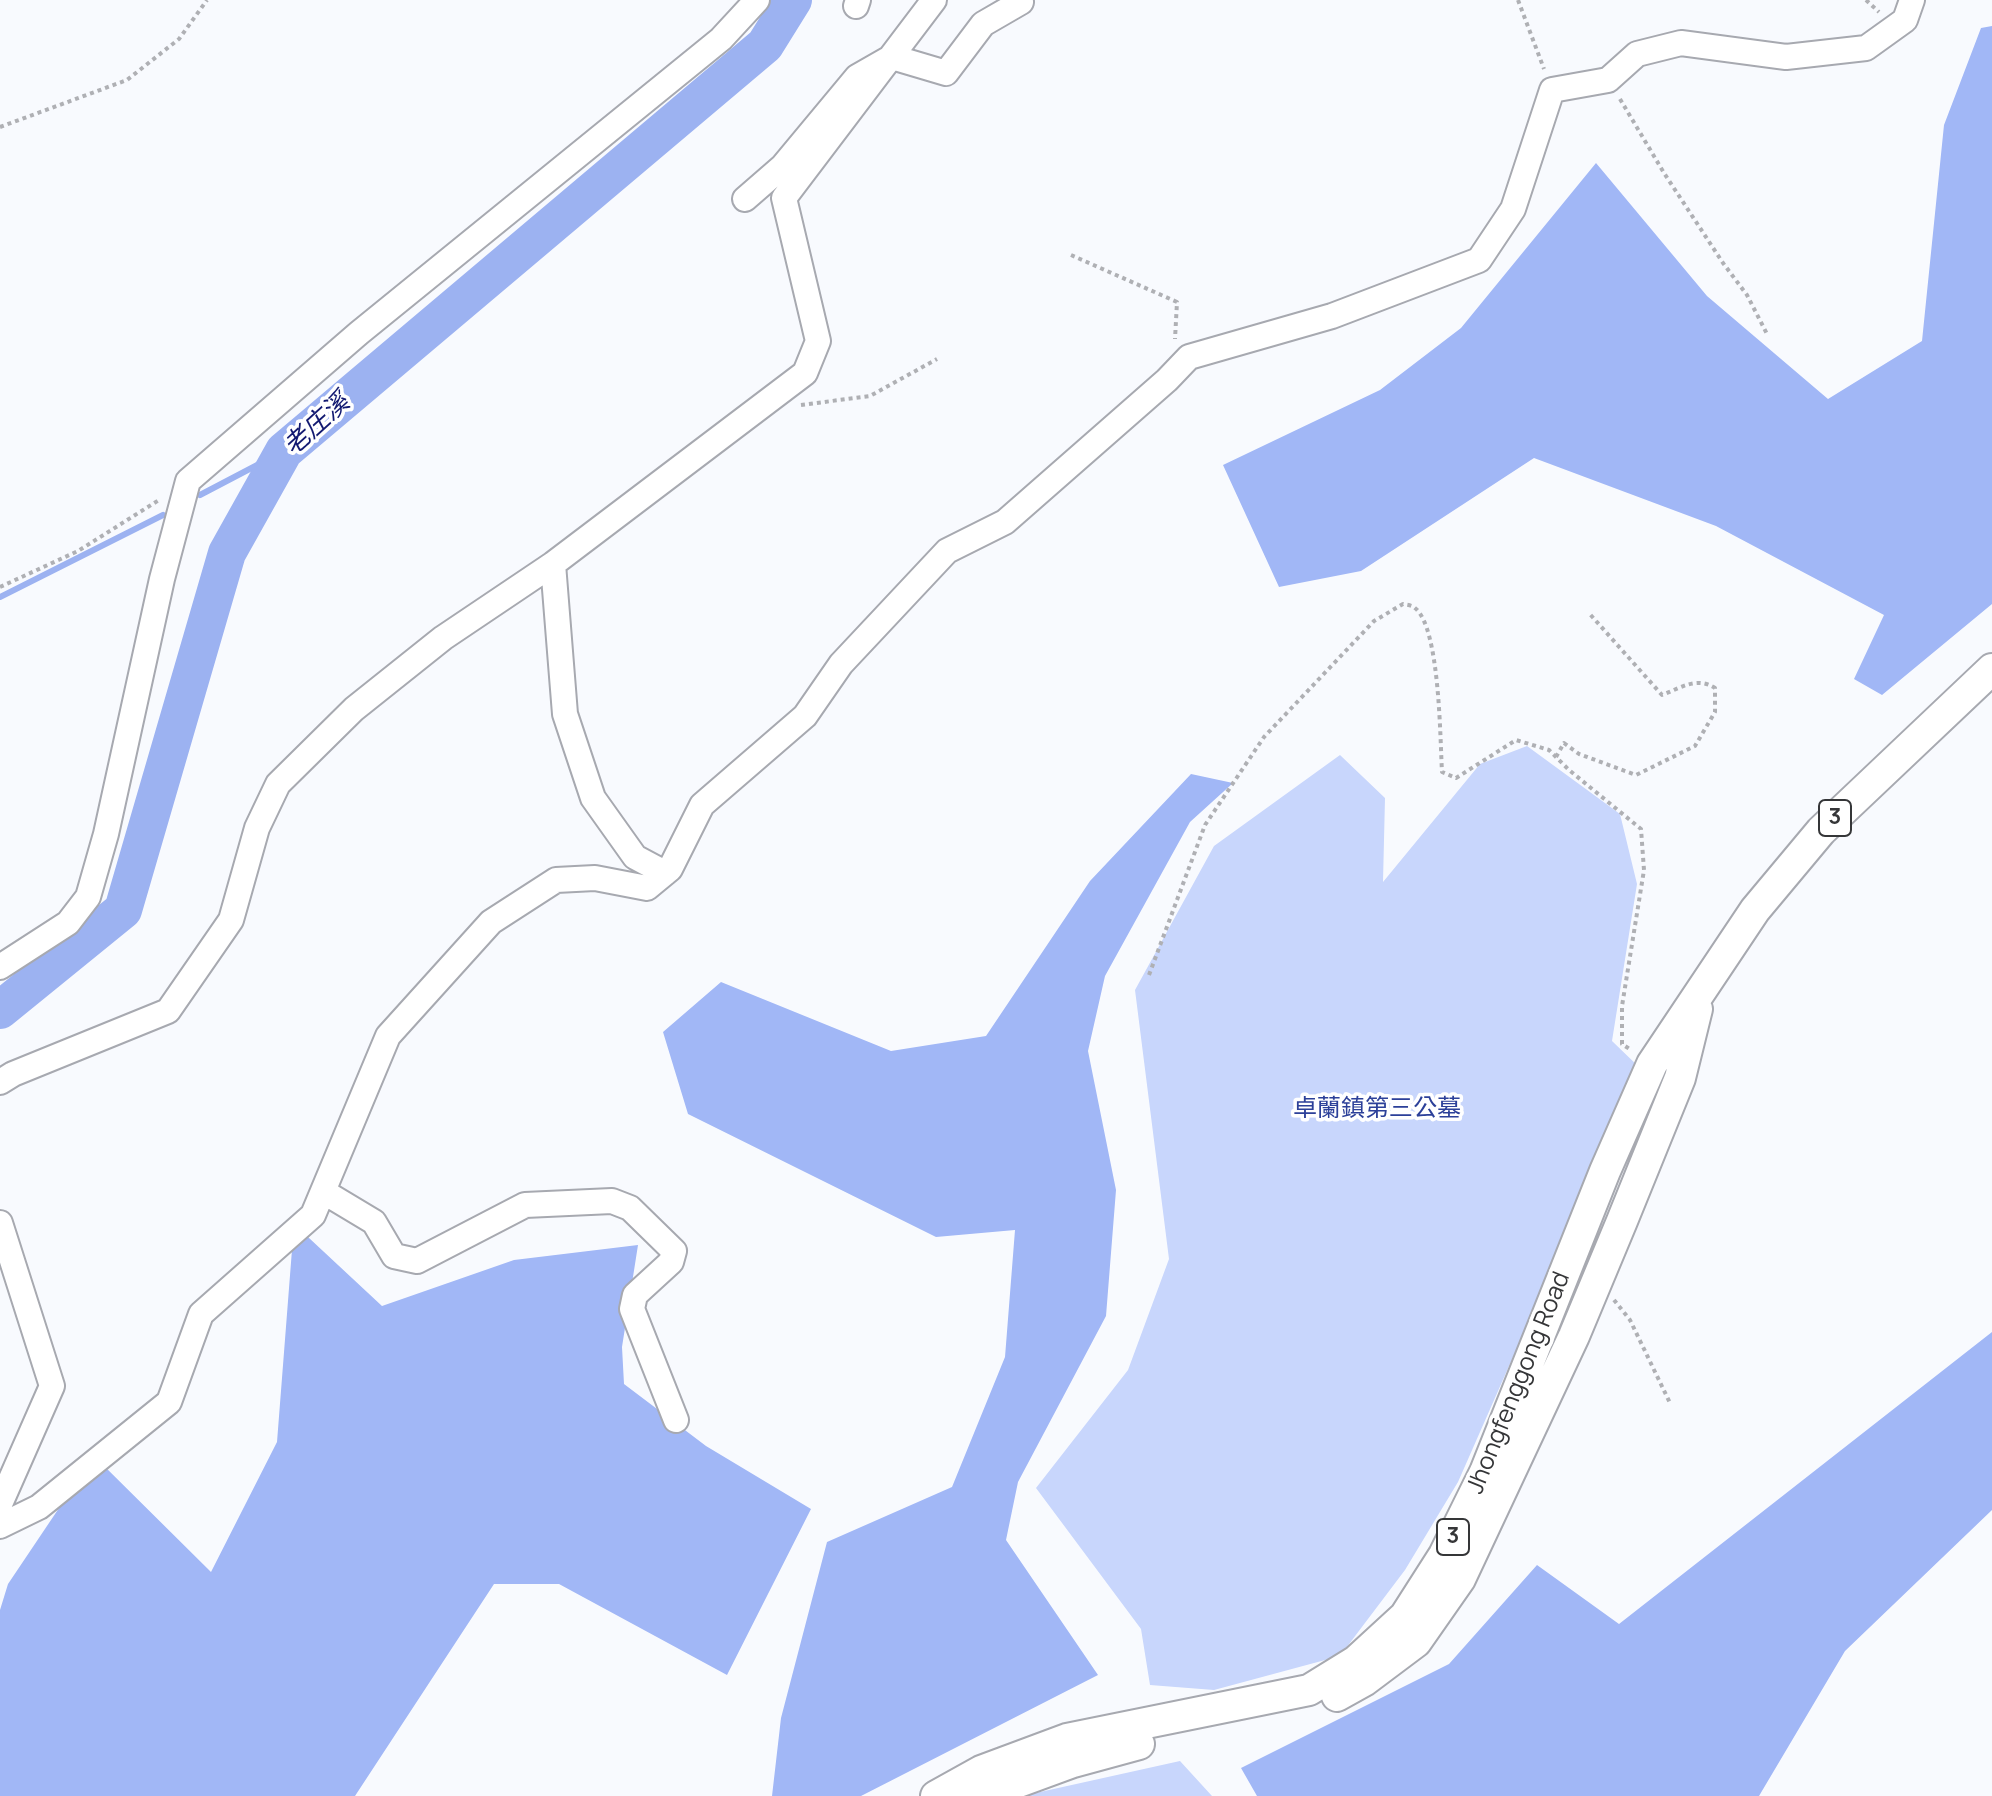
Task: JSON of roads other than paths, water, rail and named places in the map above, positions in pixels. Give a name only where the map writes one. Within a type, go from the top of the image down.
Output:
[{"type":"main road","name":"Jhongfenggong Road","points":[[936,1796],[981,1771],[1067,1739],[1309,1690],[1356,1661],[1405,1616],[1444,1555],[1485,1472],[1605,1171],[1652,1064],[1755,910],[1821,831],[1992,669]]},
{"type":"main road","name":"Jhongfenggong Road","points":[[980,1796],[1073,1762],[1122,1748],[1326,1702],[1364,1681],[1416,1642],[1460,1579],[1598,1279],[1680,1078],[1702,987]]},
{"type":"lane","points":[[0,967],[68,923],[88,897],[106,834],[162,579],[188,481],[359,333],[721,39],[757,0]]},
{"type":"lane","points":[[0,1082],[168,1011],[231,920],[257,828],[278,784],[354,709],[443,638],[553,564],[805,373],[818,341],[784,198],[934,0]]},
{"type":"lane","points":[[0,1526],[39,1507],[169,1402],[201,1314],[313,1215],[388,1036],[491,922],[556,880],[595,878],[647,888],[670,869],[702,805],[805,716],[841,664],[947,551],[1005,522],[1189,357],[1332,316],[1479,260],[1513,209],[1552,90],[1608,80],[1637,54],[1681,43],[1786,57],[1866,48],[1905,20],[1912,0]]},
{"type":"lane","points":[[745,199],[783,166],[857,77],[892,57],[946,73],[983,24],[1021,2]]},
{"type":"lane","points":[[553,564],[565,714],[593,798],[635,857],[665,873]]},
{"type":"lane","points":[[324,1192],[374,1222],[394,1256],[417,1261],[525,1205],[612,1201],[630,1208],[674,1251],[671,1262],[635,1295],[632,1309],[676,1420]]},
{"type":"lane","points":[[0,1223],[52,1386],[0,1504]]},
{"type":"waterway","name":"老庄溪","points":[[0,1010],[123,910],[227,553],[284,451],[765,45],[793,0]]},
{"type":"waterway","points":[[200,495],[284,451]]},
{"type":"waterway","points":[[0,597],[163,515]]},
{"type":"park label","name":"卓蘭鎮第三公墓","points":[[1377,1109]]}]
